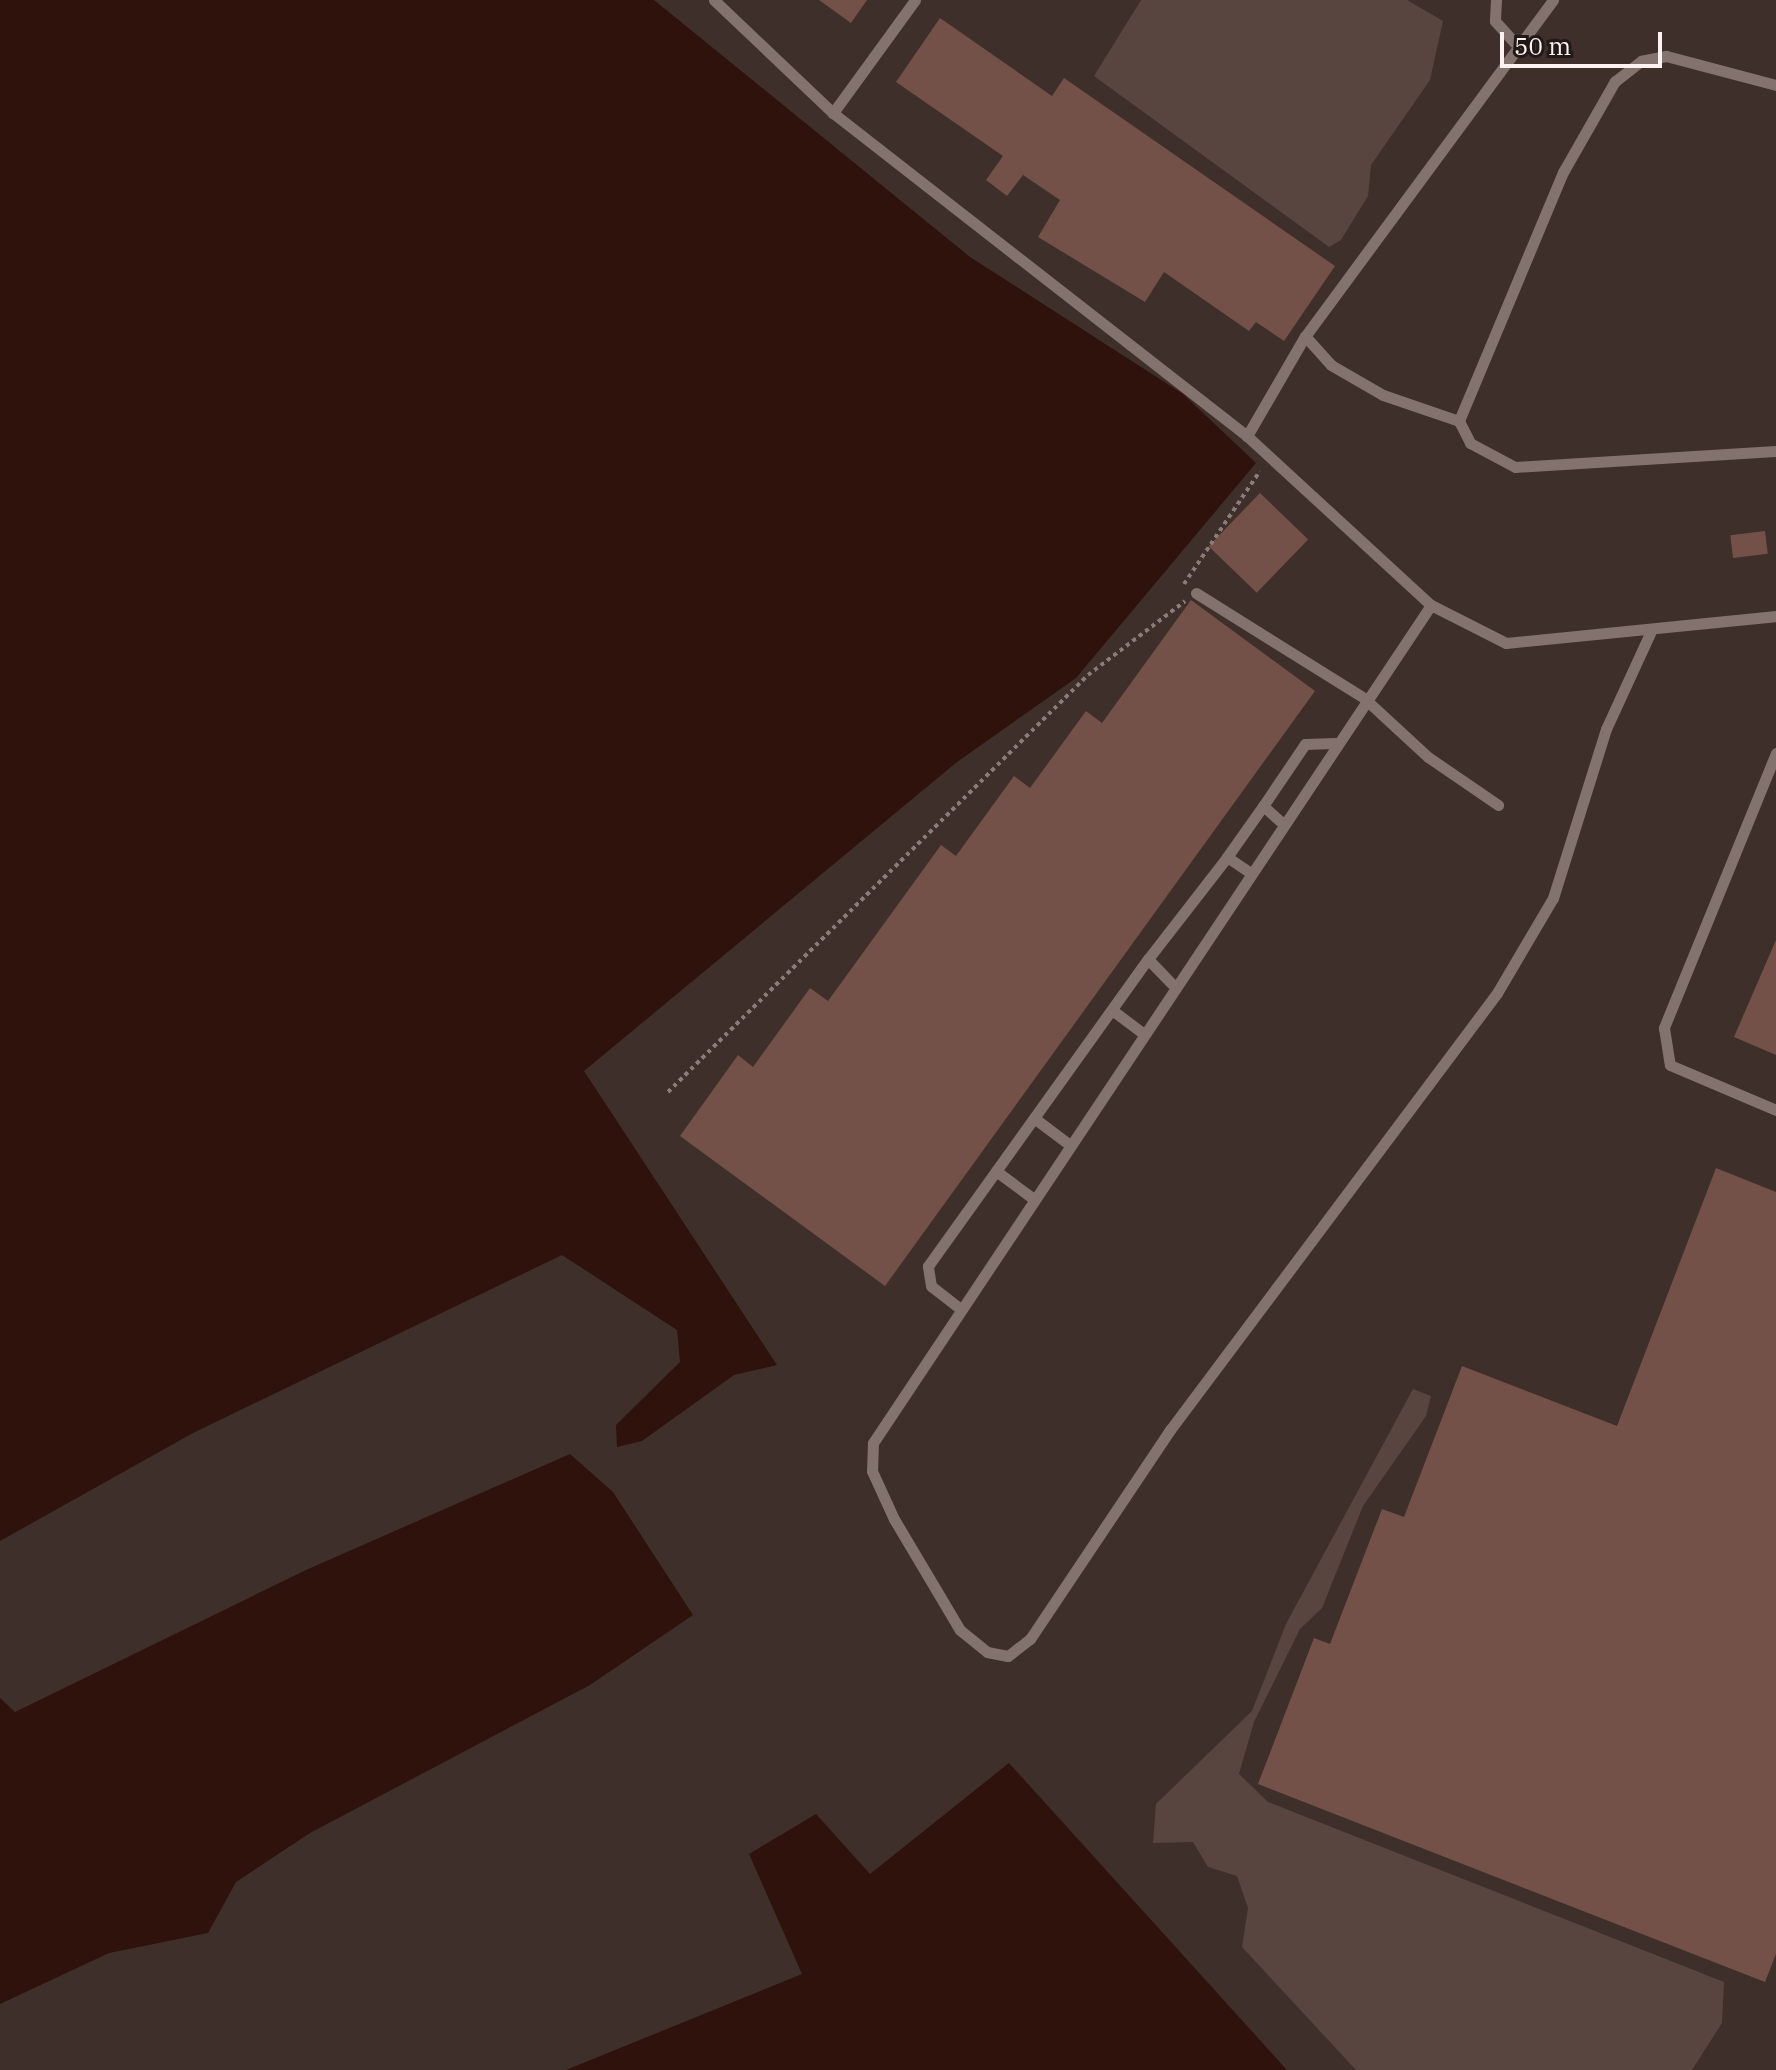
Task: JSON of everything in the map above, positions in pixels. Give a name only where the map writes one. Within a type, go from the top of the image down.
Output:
[{"type":"lane","points":[[714,0],[833,113],[1272,455],[1431,605],[1506,643],[1776,616]]},
{"type":"lane","points":[[833,113],[915,0]]},
{"type":"lane","points":[[1496,0],[1495,21],[1515,43]]},
{"type":"lane","points":[[1247,436],[1305,336],[1515,43],[1553,0]]},
{"type":"lane","points":[[1459,421],[1563,172],[1615,81],[1641,61],[1666,56],[1776,85]]},
{"type":"lane","points":[[1305,336],[1331,365],[1383,395],[1459,421],[1470,443],[1515,467],[1776,451]]},
{"type":"lane","points":[[1196,593],[1364,698],[1428,757],[1498,805]]},
{"type":"lane","points":[[1431,605],[1364,698],[886,1415],[872,1471],[960,1630],[987,1652],[1008,1656],[1030,1639],[1170,1430],[1497,993],[1553,898],[1606,729],[1652,629]]},
{"type":"lane","points":[[958,1307],[931,1286],[928,1266],[1148,959],[1227,857],[1305,744],[1334,743]]},
{"type":"lane","points":[[1776,753],[1664,1028],[1670,1065],[1776,1110]]},
{"type":"lane","points":[[1263,806],[1281,822]]},
{"type":"lane","points":[[1227,857],[1248,871]]},
{"type":"lane","points":[[1148,959],[1173,985]]},
{"type":"lane","points":[[1112,1010],[1141,1032]]},
{"type":"lane","points":[[1034,1118],[1067,1143]]},
{"type":"lane","points":[[996,1171],[1031,1197]]},
{"type":"path","points":[[668,1092],[1088,675],[1196,593],[1183,575],[1272,455]]},
{"type":"shaded area","points":[[0,0],[654,0],[970,257],[1183,394],[1256,463],[1076,678],[957,762],[584,1071],[777,1365],[734,1375],[642,1441],[617,1447],[616,1425],[680,1362],[677,1330],[562,1255],[193,1433],[0,1541]]},
{"type":"shaded area","points":[[1141,0],[1407,0],[1443,21],[1430,80],[1371,165],[1368,196],[1341,240],[1329,247],[1094,76]]},
{"type":"shaded area","points":[[1413,1389],[1431,1396],[1426,1416],[1363,1506],[1322,1608],[1300,1629],[1254,1722],[1239,1774],[1268,1802],[1724,1982],[1722,2023],[1692,2070],[1356,2070],[1242,1947],[1248,1908],[1237,1876],[1208,1867],[1193,1842],[1153,1843],[1156,1804],[1252,1711],[1286,1624]]},
{"type":"shaded area","points":[[570,1454],[613,1492],[693,1615],[590,1685],[310,1833],[236,1882],[208,1933],[109,1953],[0,2004],[0,1698],[15,1712],[306,1570]]},
{"type":"shaded area","points":[[1009,1763],[1287,2070],[566,2070],[802,1974],[749,1854],[816,1814],[870,1874]]},
{"type":"building","points":[[819,0],[867,0],[851,23]]},
{"type":"building","points":[[940,18],[1052,96],[1064,78],[1335,266],[1284,341],[1256,322],[1249,331],[1164,272],[1145,302],[1038,237],[1060,200],[1023,175],[1007,196],[986,180],[1003,156],[896,82]]},
{"type":"building","points":[[1260,493],[1308,540],[1257,593],[1209,546]]},
{"type":"building","points":[[1765,531],[1768,554],[1733,558],[1730,535]]},
{"type":"building","points":[[1191,600],[1315,691],[885,1286],[680,1136],[738,1055],[753,1067],[810,988],[828,1001],[941,845],[956,856],[1014,776],[1030,788],[1086,711],[1102,723]]},
{"type":"building","points":[[1776,940],[1776,1055],[1734,1037]]},
{"type":"building","points":[[1716,1168],[1776,1192],[1776,1954],[1765,1982],[1258,1784],[1314,1638],[1330,1644],[1382,1509],[1404,1517],[1462,1366],[1617,1426]]}]
